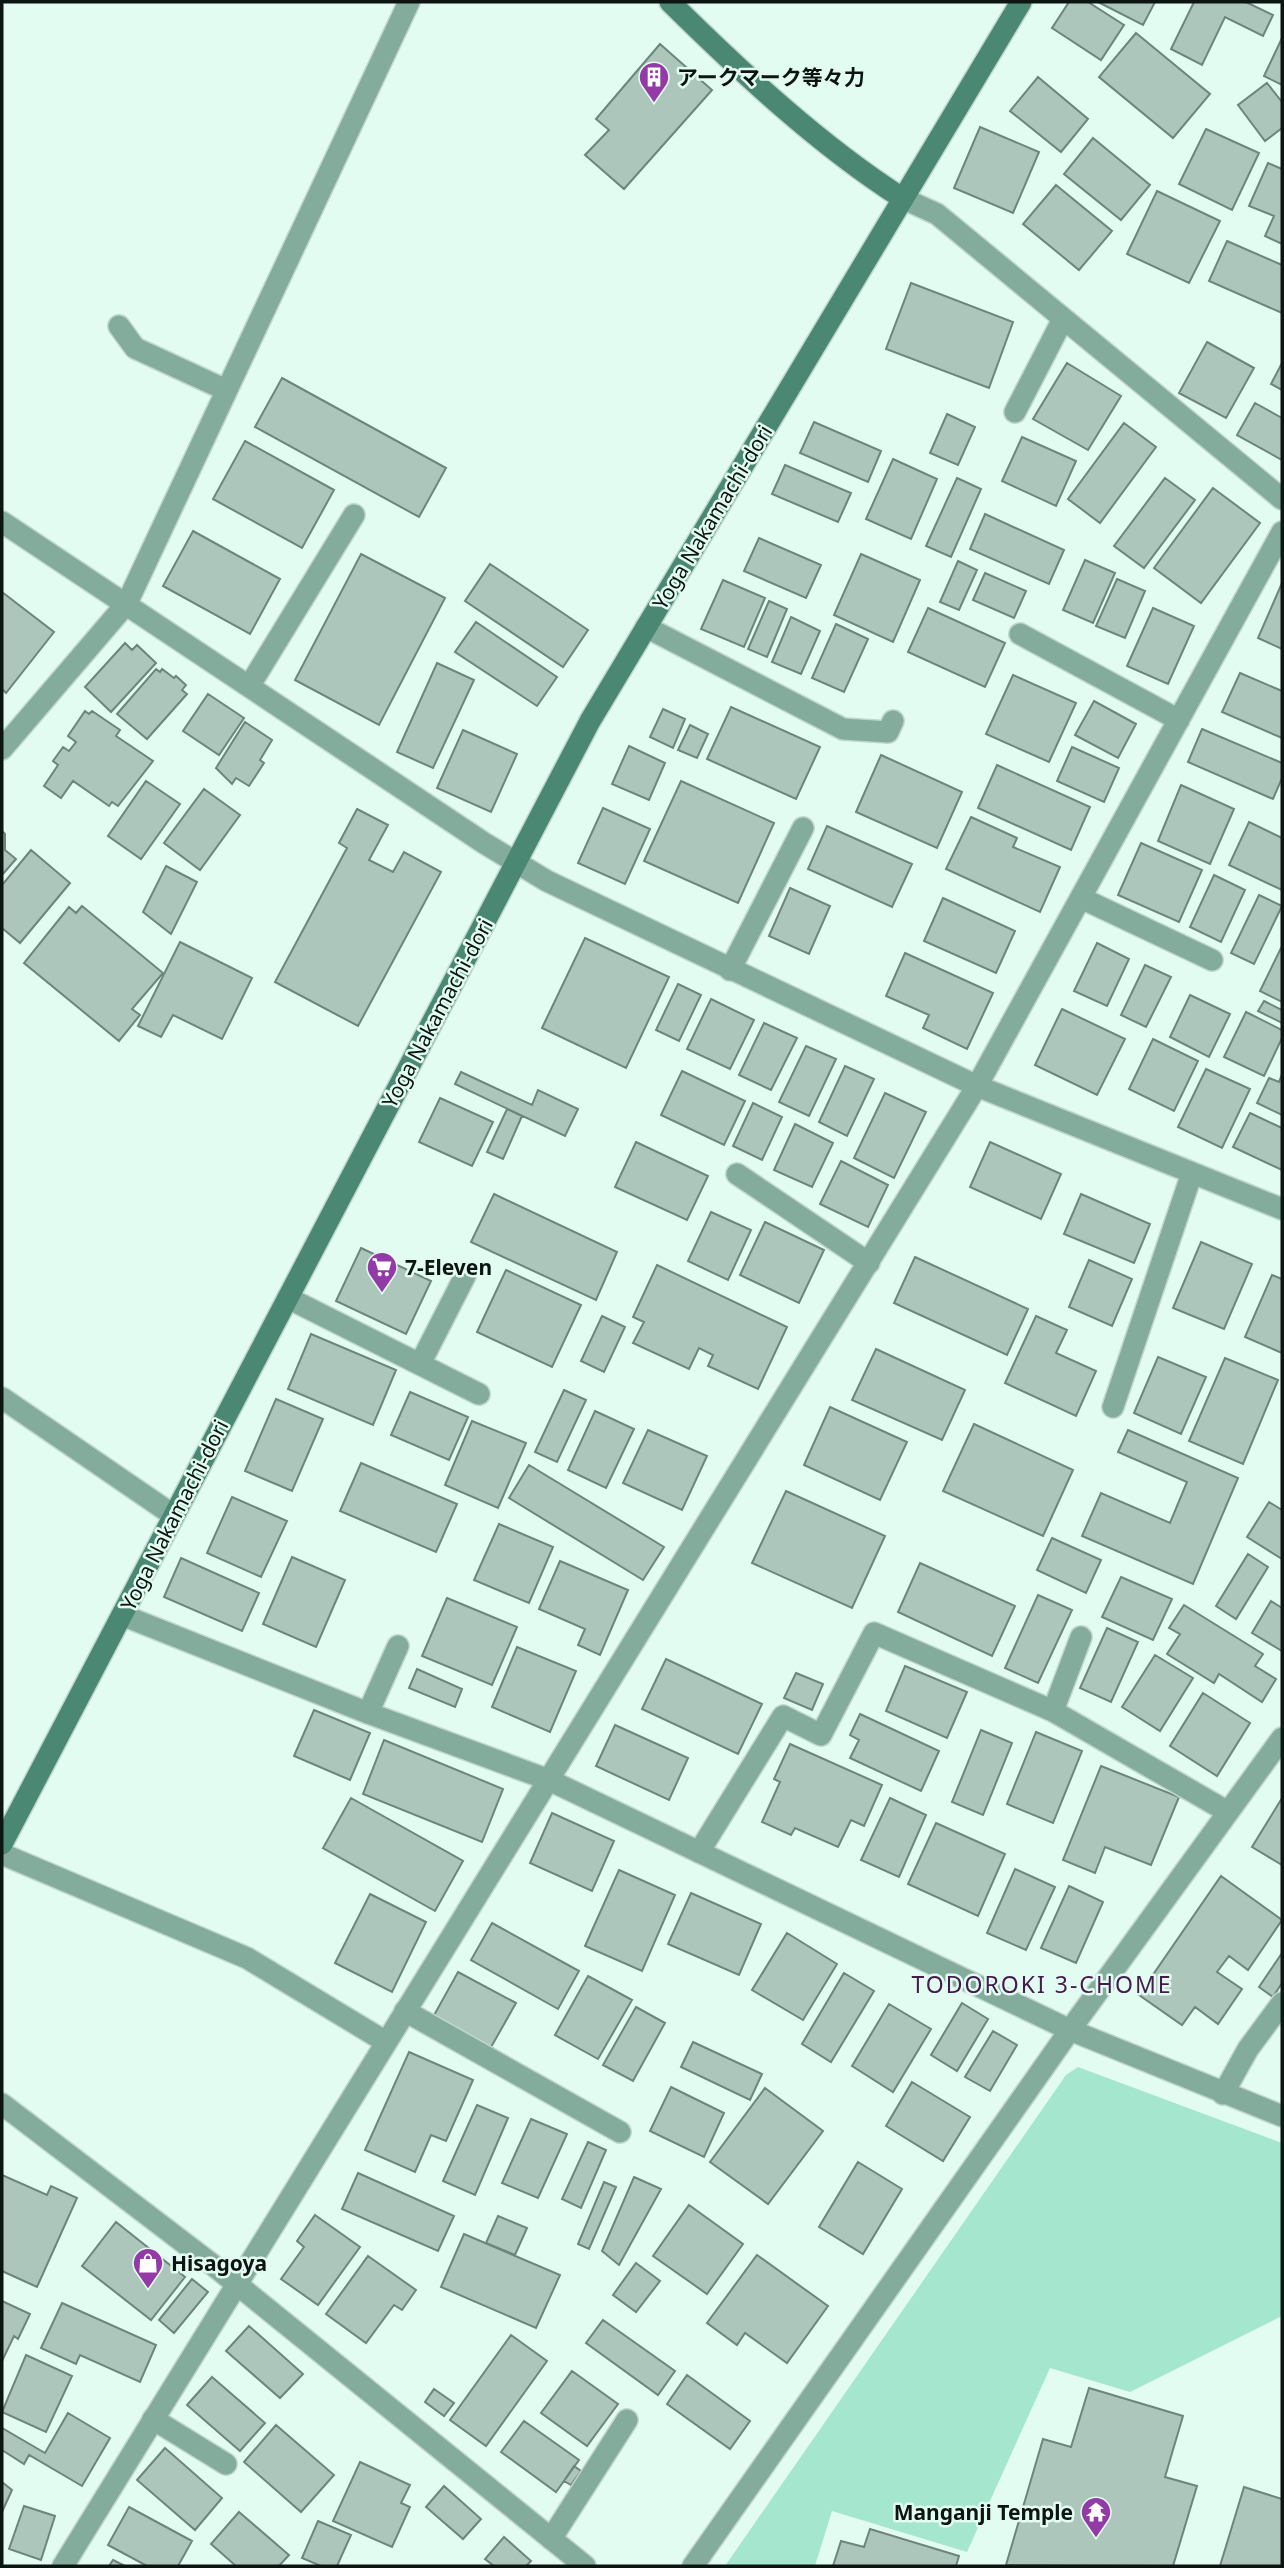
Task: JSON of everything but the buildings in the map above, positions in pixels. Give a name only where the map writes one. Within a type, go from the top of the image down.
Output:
[{"type":"street","points":[[2,749],[127,603],[409,2]]},
{"type":"street","points":[[670,2],[723,54],[855,166],[902,198],[937,214],[1282,499]]},
{"type":"street","name":"Yoga Nakamachi-dori","points":[[2,1844],[590,720],[1021,2]]},
{"type":"street","points":[[1015,412],[1063,319]]},
{"type":"street","points":[[119,326],[135,348],[226,390]]},
{"type":"street","points":[[250,685],[354,515]]},
{"type":"street","points":[[2,522],[515,863],[730,970],[977,1086],[1282,1209]]},
{"type":"street","points":[[63,2566],[977,1086],[1282,532]]},
{"type":"street","points":[[646,627],[843,729],[888,732],[893,721]]},
{"type":"street","points":[[1020,634],[1179,720]]},
{"type":"street","points":[[730,970],[803,828]]},
{"type":"street","points":[[1081,898],[1212,960]]},
{"type":"street","points":[[1113,1407],[1192,1173]]},
{"type":"street","points":[[737,1174],[869,1262]]},
{"type":"street","points":[[420,1364],[465,1276]]},
{"type":"street","points":[[288,1298],[479,1394]]},
{"type":"street","points":[[2,1398],[173,1515]]},
{"type":"street","points":[[122,1615],[369,1713],[550,1780],[1070,2031],[1282,2116]]},
{"type":"street","points":[[699,1852],[783,1716],[821,1735],[874,1633],[1053,1711],[1228,1812]]},
{"type":"street","points":[[1053,1711],[1082,1637]]},
{"type":"street","points":[[369,1713],[398,1646]]},
{"type":"street","points":[[693,2566],[1070,2031],[1228,1812],[1279,1748]]},
{"type":"street","points":[[2,1854],[247,1958],[386,2042]]},
{"type":"street","points":[[1223,2094],[1248,2049],[1282,2003]]},
{"type":"street","points":[[405,2011],[620,2132]]},
{"type":"street","points":[[2,2104],[236,2284],[585,2566]]},
{"type":"street","points":[[153,2419],[226,2464]]},
{"type":"street","points":[[551,2539],[627,2420]]},
{"type":"green space","points":[[1078,2067],[1282,2143],[1282,2316],[1130,2392],[1050,2368],[967,2552],[832,2511],[815,2566],[725,2566],[1066,2075]]},
{"type":"place","name":"アークマーク等々力","points":[[654,104]]},
{"type":"place","name":"7-Eleven","points":[[382,1294]]},
{"type":"place","name":"Hisagoya","points":[[148,2290]]},
{"type":"place","name":"Manganji Temple","points":[[1096,2539]]},
{"type":"district","name":"TODOROKI 3-CHOME","points":[[1042,1984]]}]
